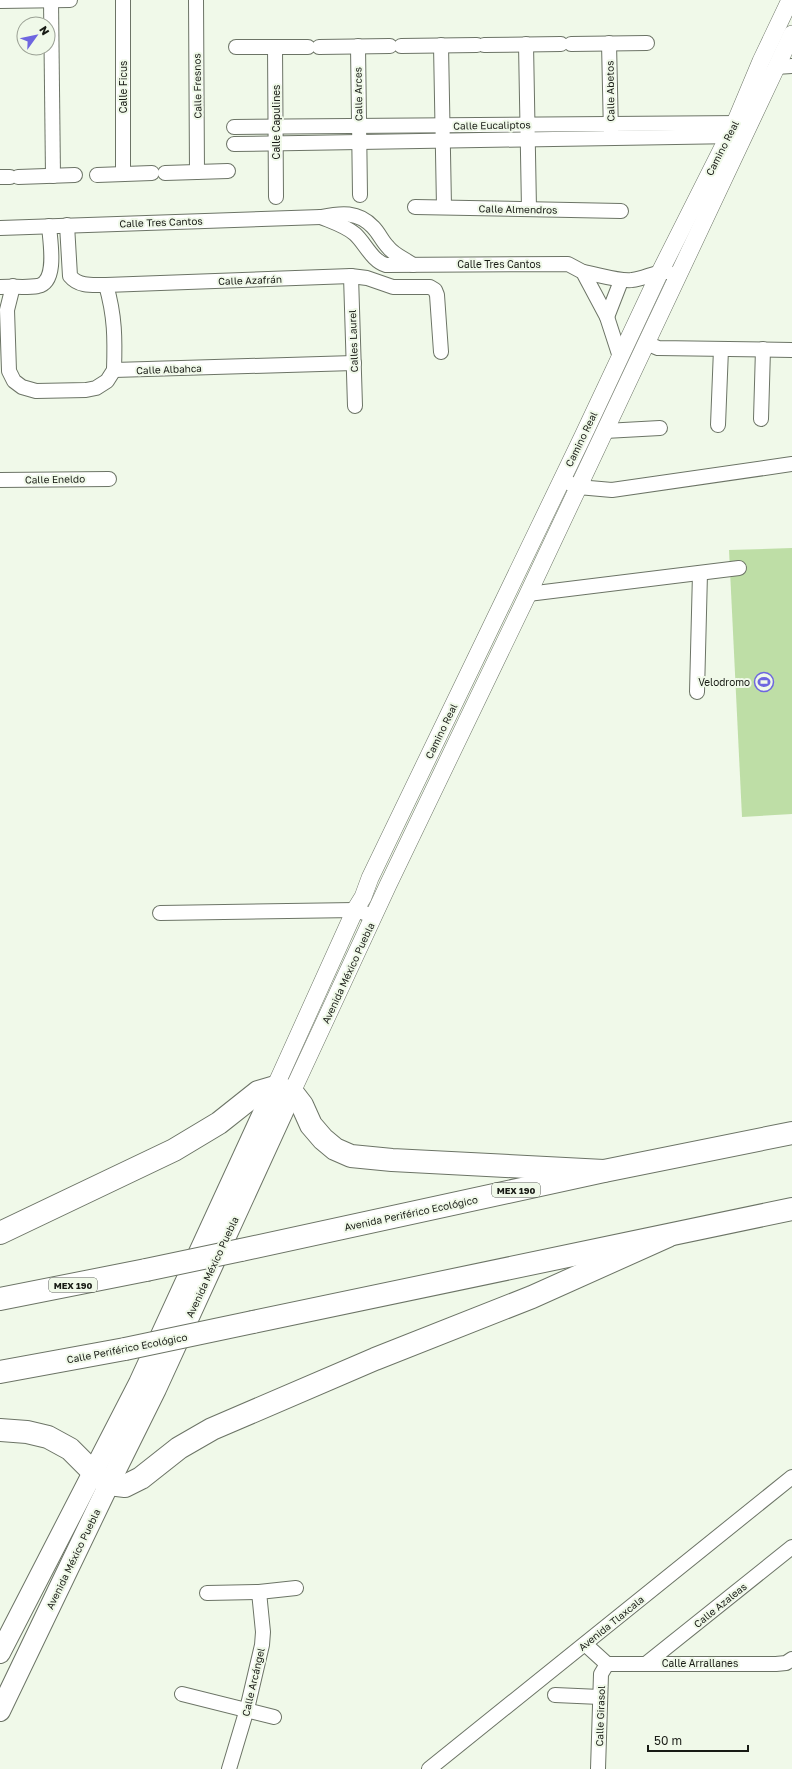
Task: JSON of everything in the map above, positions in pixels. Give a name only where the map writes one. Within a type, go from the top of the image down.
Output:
[{"type":"highway","points":[[0,1233],[174,1150],[219,1123],[258,1092],[284,1089],[302,1105],[311,1125],[323,1139],[335,1149],[352,1156],[392,1160],[604,1171]]},
{"type":"highway","name":"Avenida Periférico Ecológico","points":[[0,1299],[146,1270],[604,1171],[792,1133]]},
{"type":"highway","points":[[0,1430],[27,1432],[48,1438],[70,1449],[100,1478],[125,1486],[141,1478],[179,1448],[212,1429],[375,1359],[532,1297],[668,1236],[792,1209]]},
{"type":"highway","name":"Calle Periférico Ecológico","points":[[0,1372],[125,1349],[668,1236]]},
{"type":"main road","name":"Avenida México Puebla","points":[[0,1711],[100,1478],[138,1383],[284,1089]]},
{"type":"main road","name":"Avenida México Puebla","points":[[0,1653],[100,1478]]},
{"type":"street","points":[[50,0],[53,176]]},
{"type":"street","points":[[0,1],[70,0]]},
{"type":"street","name":"Calle Ficus","points":[[123,0],[123,174]]},
{"type":"street","name":"Calle Fresnos","points":[[196,0],[197,172]]},
{"type":"street","name":"Camino Real","points":[[388,885],[528,594],[679,273],[739,130],[761,61],[790,0]]},
{"type":"street","name":"Camino Real","points":[[370,878],[562,480],[660,272],[739,130],[784,67],[792,34]]},
{"type":"street","name":"Calle Abetos","points":[[609,43],[612,138]]},
{"type":"street","points":[[236,47],[647,43]]},
{"type":"street","points":[[526,44],[529,209]]},
{"type":"street","points":[[441,45],[444,207]]},
{"type":"street","name":"Calle Arces","points":[[358,46],[360,195]]},
{"type":"street","name":"Calle Capulines","points":[[275,47],[276,197]]},
{"type":"street","name":"Calle Eucaliptos","points":[[234,127],[611,124],[739,130]]},
{"type":"street","name":"Calle Eucaliptos","points":[[234,144],[612,138],[739,130]]},
{"type":"street","points":[[97,175],[228,171]]},
{"type":"street","points":[[9,177],[75,175]]},
{"type":"street","name":"Calle Almendros","points":[[415,207],[620,211]]},
{"type":"street","name":"Calle Tres Cantos","points":[[0,228],[321,217],[345,227],[355,234],[381,264],[568,264],[583,272],[621,280],[640,279],[660,272],[679,273]]},
{"type":"street","points":[[51,262],[69,260],[68,225]]},
{"type":"street","points":[[49,226],[51,262],[49,277],[39,286],[6,287],[7,310],[4,372],[22,387],[36,391],[86,390],[96,388],[107,381],[114,370],[115,329],[111,302],[106,285]]},
{"type":"street","name":"Calle Azafrán","points":[[69,260],[70,276],[74,282],[82,284],[106,285],[351,276],[366,278],[393,288],[430,287],[435,290],[437,295],[441,352]]},
{"type":"street","points":[[583,272],[607,317],[620,357]]},
{"type":"street","name":"Calles Laurel","points":[[351,276],[355,406]]},
{"type":"street","points":[[607,317],[621,280]]},
{"type":"street","points":[[646,343],[658,348],[792,350]]},
{"type":"street","points":[[718,425],[721,349]]},
{"type":"street","points":[[761,419],[763,349]]},
{"type":"street","name":"Calle Albahca","points":[[114,370],[354,363]]},
{"type":"street","points":[[605,431],[660,428]]},
{"type":"street","points":[[562,480],[578,487],[612,490],[792,464]]},
{"type":"street","name":"Calle Eneldo","points":[[0,480],[109,479]]},
{"type":"street","points":[[528,594],[739,568]]},
{"type":"street","points":[[697,692],[700,573]]},
{"type":"street","name":"Avenida México Puebla","points":[[284,1089],[370,878]]},
{"type":"street","name":"Avenida México Puebla","points":[[284,1089],[374,916],[388,885]]},
{"type":"street","points":[[160,913],[356,910],[374,916]]},
{"type":"street","name":"Avenida Tlaxcala","points":[[430,1769],[465,1739],[792,1477]]},
{"type":"street","name":"Calle Azaleas","points":[[647,1663],[792,1547]]},
{"type":"street","points":[[207,1593],[259,1592],[296,1588]]},
{"type":"street","name":"Calle Arcángel","points":[[229,1769],[247,1709],[263,1632],[259,1592]]},
{"type":"street","points":[[585,1644],[607,1664]]},
{"type":"street","name":"Calle Arrallanes","points":[[607,1664],[776,1664],[786,1663],[792,1659]]},
{"type":"street","name":"Calle Girasol","points":[[598,1769],[601,1674],[607,1664]]},
{"type":"street","points":[[182,1694],[247,1709],[274,1717]]},
{"type":"street","points":[[555,1695],[600,1696]]},
{"type":"green space","name":"Velodromo","points":[[792,548],[792,814],[742,817],[729,550]]},
{"type":"place","name":"Velodromo","points":[[764,682]]}]
